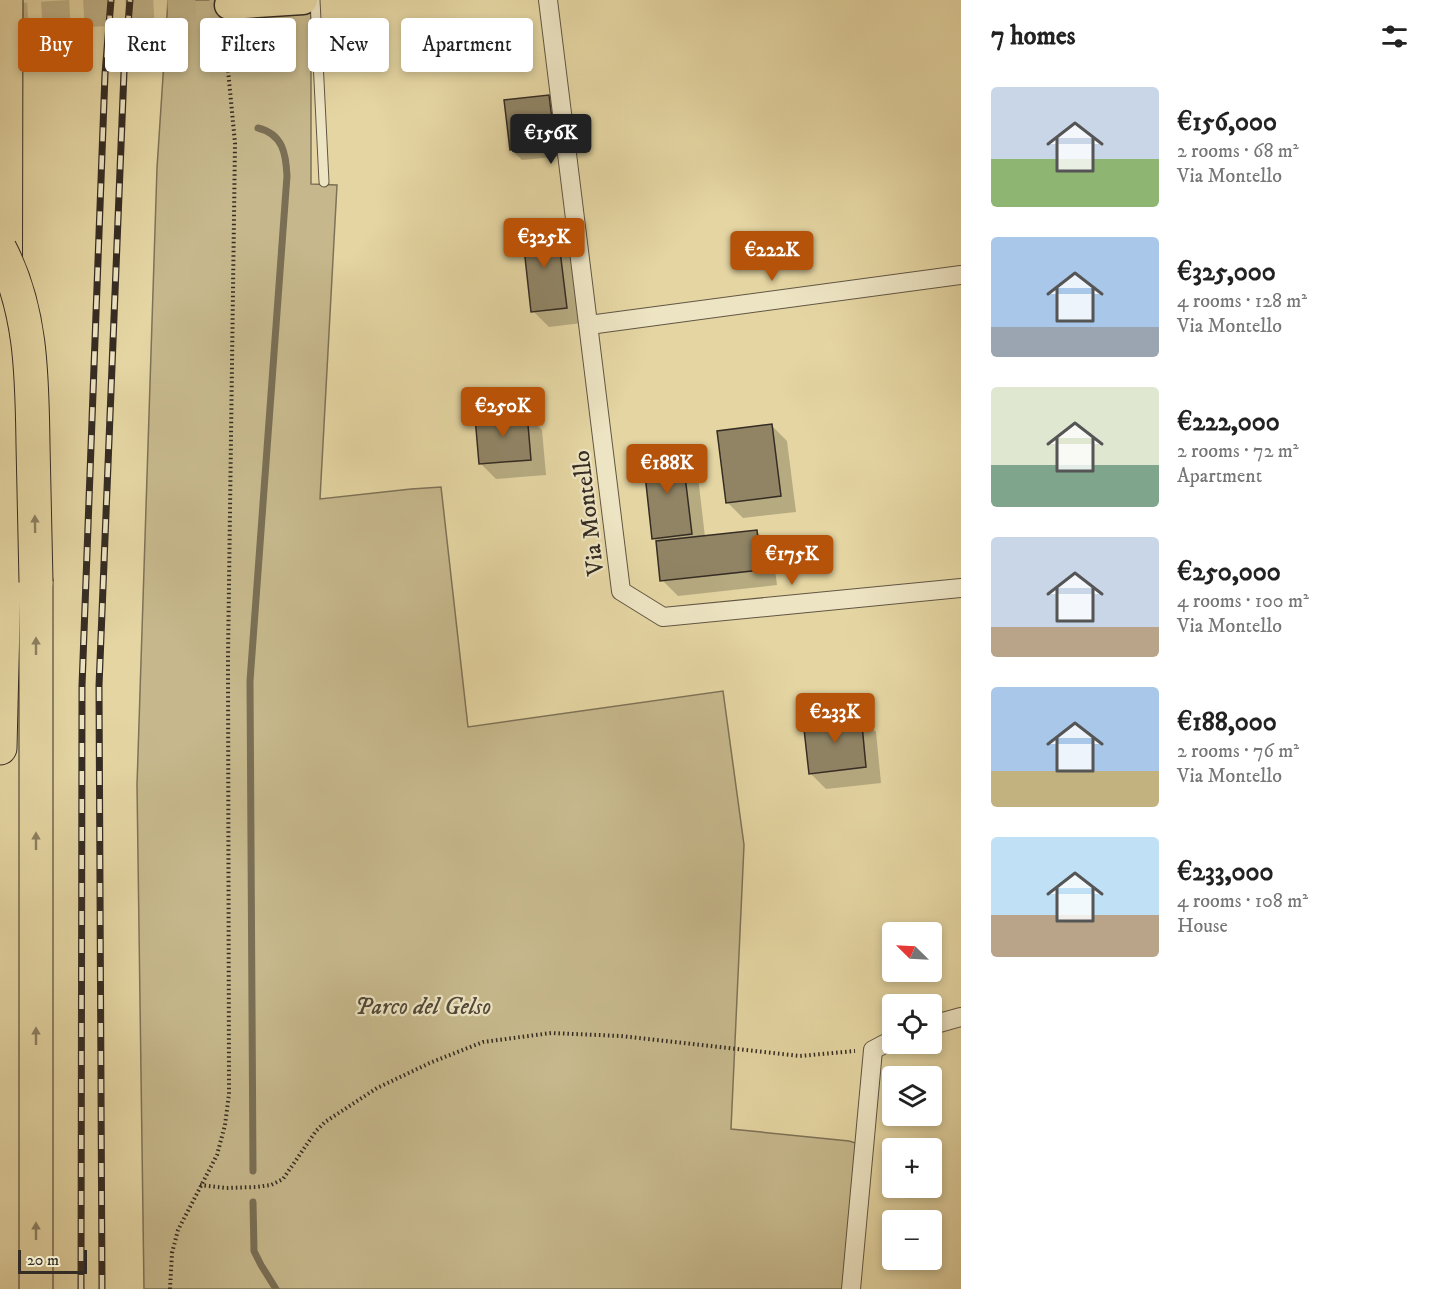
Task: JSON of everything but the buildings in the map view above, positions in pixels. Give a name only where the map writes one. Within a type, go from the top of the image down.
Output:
[{"type":"highway","points":[[0,748],[5,538],[6,0]]},
{"type":"highway","points":[[0,249],[11,270],[24,315],[31,363],[36,582],[36,1289]]},
{"type":"main road","points":[[226,14],[303,0]]},
{"type":"street","name":"Via Montello","points":[[548,0],[621,591],[663,617],[961,588]]},
{"type":"street","points":[[589,325],[961,275]]},
{"type":"street","points":[[942,1022],[961,1017]]},
{"type":"street","points":[[851,1289],[873,1050],[882,1045]]},
{"type":"lane","points":[[315,0],[324,182]]},
{"type":"path","points":[[170,1289],[172,1253],[178,1230],[217,1155],[230,1094],[228,658],[235,143],[226,14]]},
{"type":"path","points":[[200,1185],[226,1188],[256,1187],[271,1185],[283,1179],[316,1131],[325,1122],[377,1088],[432,1062],[483,1042],[551,1033],[621,1036],[800,1056],[873,1050]]},
{"type":"green space","name":"Parco del Gelso","points":[[168,0],[311,0],[311,18],[308,18],[308,72],[311,72],[311,184],[337,185],[320,499],[441,487],[468,727],[723,691],[744,845],[731,1129],[849,1141],[859,1144],[846,1289],[144,1289],[137,785],[157,168],[163,72],[188,72],[188,18],[167,18]]},
{"type":"waterway","points":[[253,1171],[250,681],[287,176],[282,146],[273,135],[258,128]]},
{"type":"waterway","points":[[253,1202],[254,1251],[276,1289]]},
{"type":"tunnel","points":[[0,18],[229,5]]},
{"type":"railway","points":[[81,1289],[82,686],[105,74],[111,0]]},
{"type":"railway","points":[[102,1289],[99,686],[124,72],[130,0]]}]
